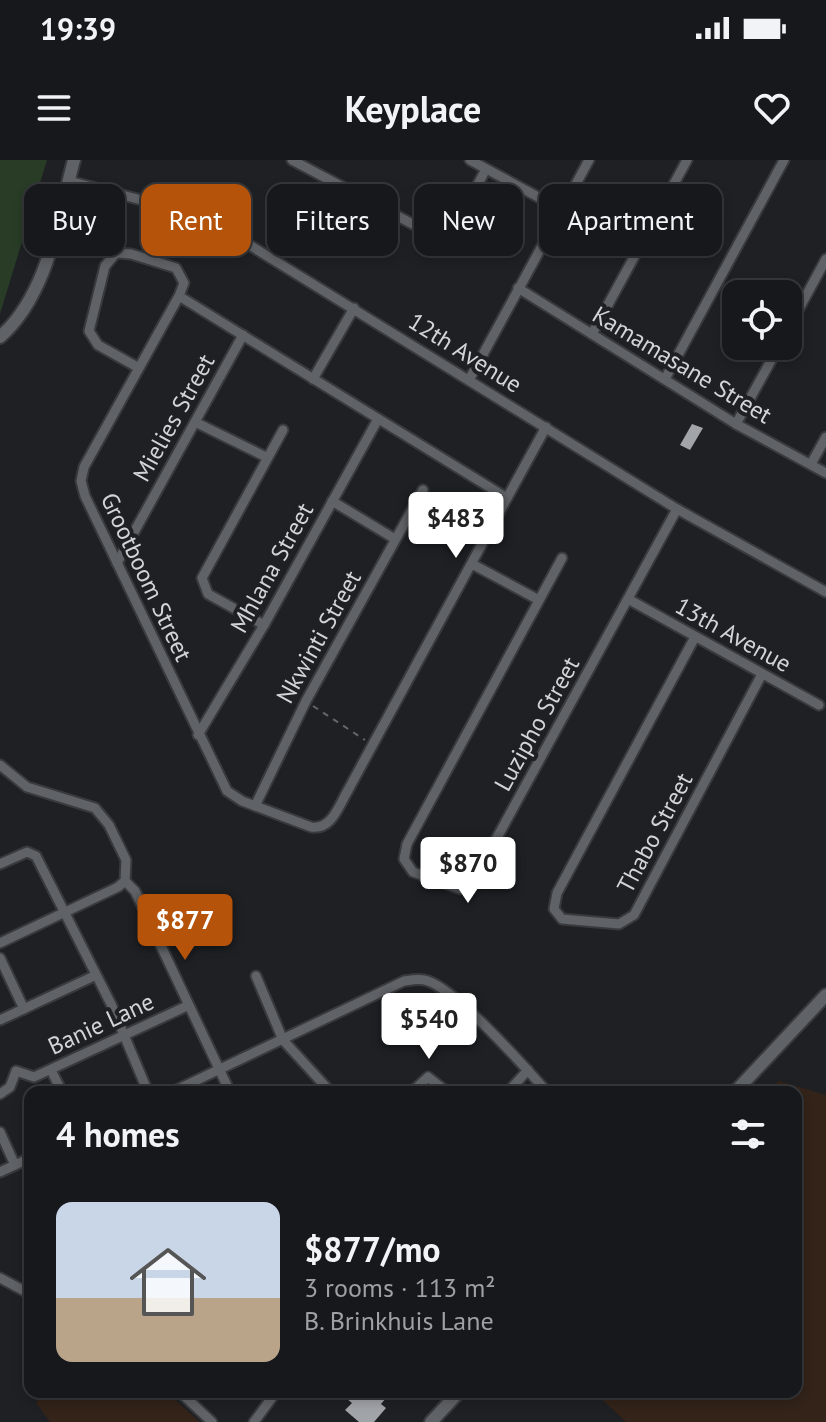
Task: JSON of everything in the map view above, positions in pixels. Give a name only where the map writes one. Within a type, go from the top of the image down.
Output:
[{"type":"main road","points":[[0,337],[13,326],[35,292],[74,160]]},
{"type":"main road","points":[[741,1086],[826,995]]},
{"type":"main road","points":[[431,1422],[453,1398]]},
{"type":"street","points":[[292,160],[437,237],[454,229],[486,169]]},
{"type":"street","points":[[470,160],[539,198]]},
{"type":"street","points":[[576,184],[589,160]]},
{"type":"street","points":[[592,334],[687,160]]},
{"type":"street","points":[[665,379],[784,160]]},
{"type":"street","name":"12th Avenue","points":[[69,181],[168,207],[217,225],[677,509],[826,592]]},
{"type":"street","points":[[469,380],[539,251]]},
{"type":"street","points":[[139,368],[98,345],[90,336],[90,319],[109,258],[123,253],[176,268],[184,283],[179,296],[507,498]]},
{"type":"street","points":[[802,303],[826,259]]},
{"type":"street","name":"Kamamasane Street","points":[[518,288],[736,424],[826,473]]},
{"type":"street","name":"Grootboom Street","points":[[179,296],[81,474],[85,496],[227,791],[255,806],[311,827],[325,826],[546,427]]},
{"type":"street","points":[[313,379],[354,308]]},
{"type":"street","name":"Mielies Street","points":[[117,563],[243,335]]},
{"type":"street","points":[[736,424],[771,360]]},
{"type":"street","name":"Mhlana Street","points":[[198,735],[264,625],[378,419]]},
{"type":"street","points":[[195,422],[266,457]]},
{"type":"street","points":[[264,625],[208,594],[202,578],[283,430]]},
{"type":"street","points":[[811,464],[826,437]]},
{"type":"street","name":"Nkwinti Street","points":[[255,806],[306,701],[423,490]]},
{"type":"street","points":[[332,501],[395,539]]},
{"type":"street","name":"Luzipho Street","points":[[562,558],[404,853],[404,859],[413,872],[456,888],[471,885],[677,509]]},
{"type":"street","points":[[472,564],[539,600]]},
{"type":"street","name":"13th Avenue","points":[[628,599],[819,705]]},
{"type":"street","name":"Thabo Street","points":[[695,637],[557,893],[554,909],[562,919],[619,924],[634,915],[762,674]]},
{"type":"street","points":[[0,765],[27,787],[95,808],[109,825],[126,860],[125,881],[141,904],[227,1086]]},
{"type":"street","points":[[0,864],[33,852],[125,1036],[146,1086]]},
{"type":"street","points":[[0,943],[125,881]]},
{"type":"street","points":[[0,958],[24,1009]]},
{"type":"street","points":[[0,1020],[94,976]]},
{"type":"street","points":[[256,976],[283,1040],[325,1086]]},
{"type":"street","points":[[184,1086],[404,981],[419,978],[436,984],[542,1086]]},
{"type":"street","name":"Banie Lane","points":[[0,1094],[10,1087],[16,1071],[31,1078],[187,1006]]},
{"type":"street","points":[[51,1070],[59,1086]]},
{"type":"street","points":[[513,1086],[528,1070]]},
{"type":"street","points":[[418,1086],[428,1077],[439,1086]]},
{"type":"street","points":[[0,1132],[15,1165]]},
{"type":"street","points":[[0,1172],[24,1161]]},
{"type":"street","points":[[0,1278],[24,1291]]},
{"type":"street","points":[[186,1398],[212,1422]]},
{"type":"street","points":[[254,1422],[272,1398]]},
{"type":"path","points":[[306,701],[372,745]]},
{"type":"shaded area","points":[[779,1081],[796,1086],[774,1086]]},
{"type":"shaded area","points":[[802,1088],[826,1095],[826,1422],[626,1422],[600,1398],[802,1398]]},
{"type":"shaded area","points":[[40,1398],[173,1398],[200,1422],[50,1422],[36,1403]]},
{"type":"green space","points":[[0,160],[47,160],[40,184],[24,184],[24,235],[0,314]]},
{"type":"building","points":[[692,424],[703,428],[690,450],[680,445]]},
{"type":"building","points":[[346,1398],[386,1398],[381,1404],[386,1408],[374,1422],[359,1422],[345,1410],[352,1403]]}]
